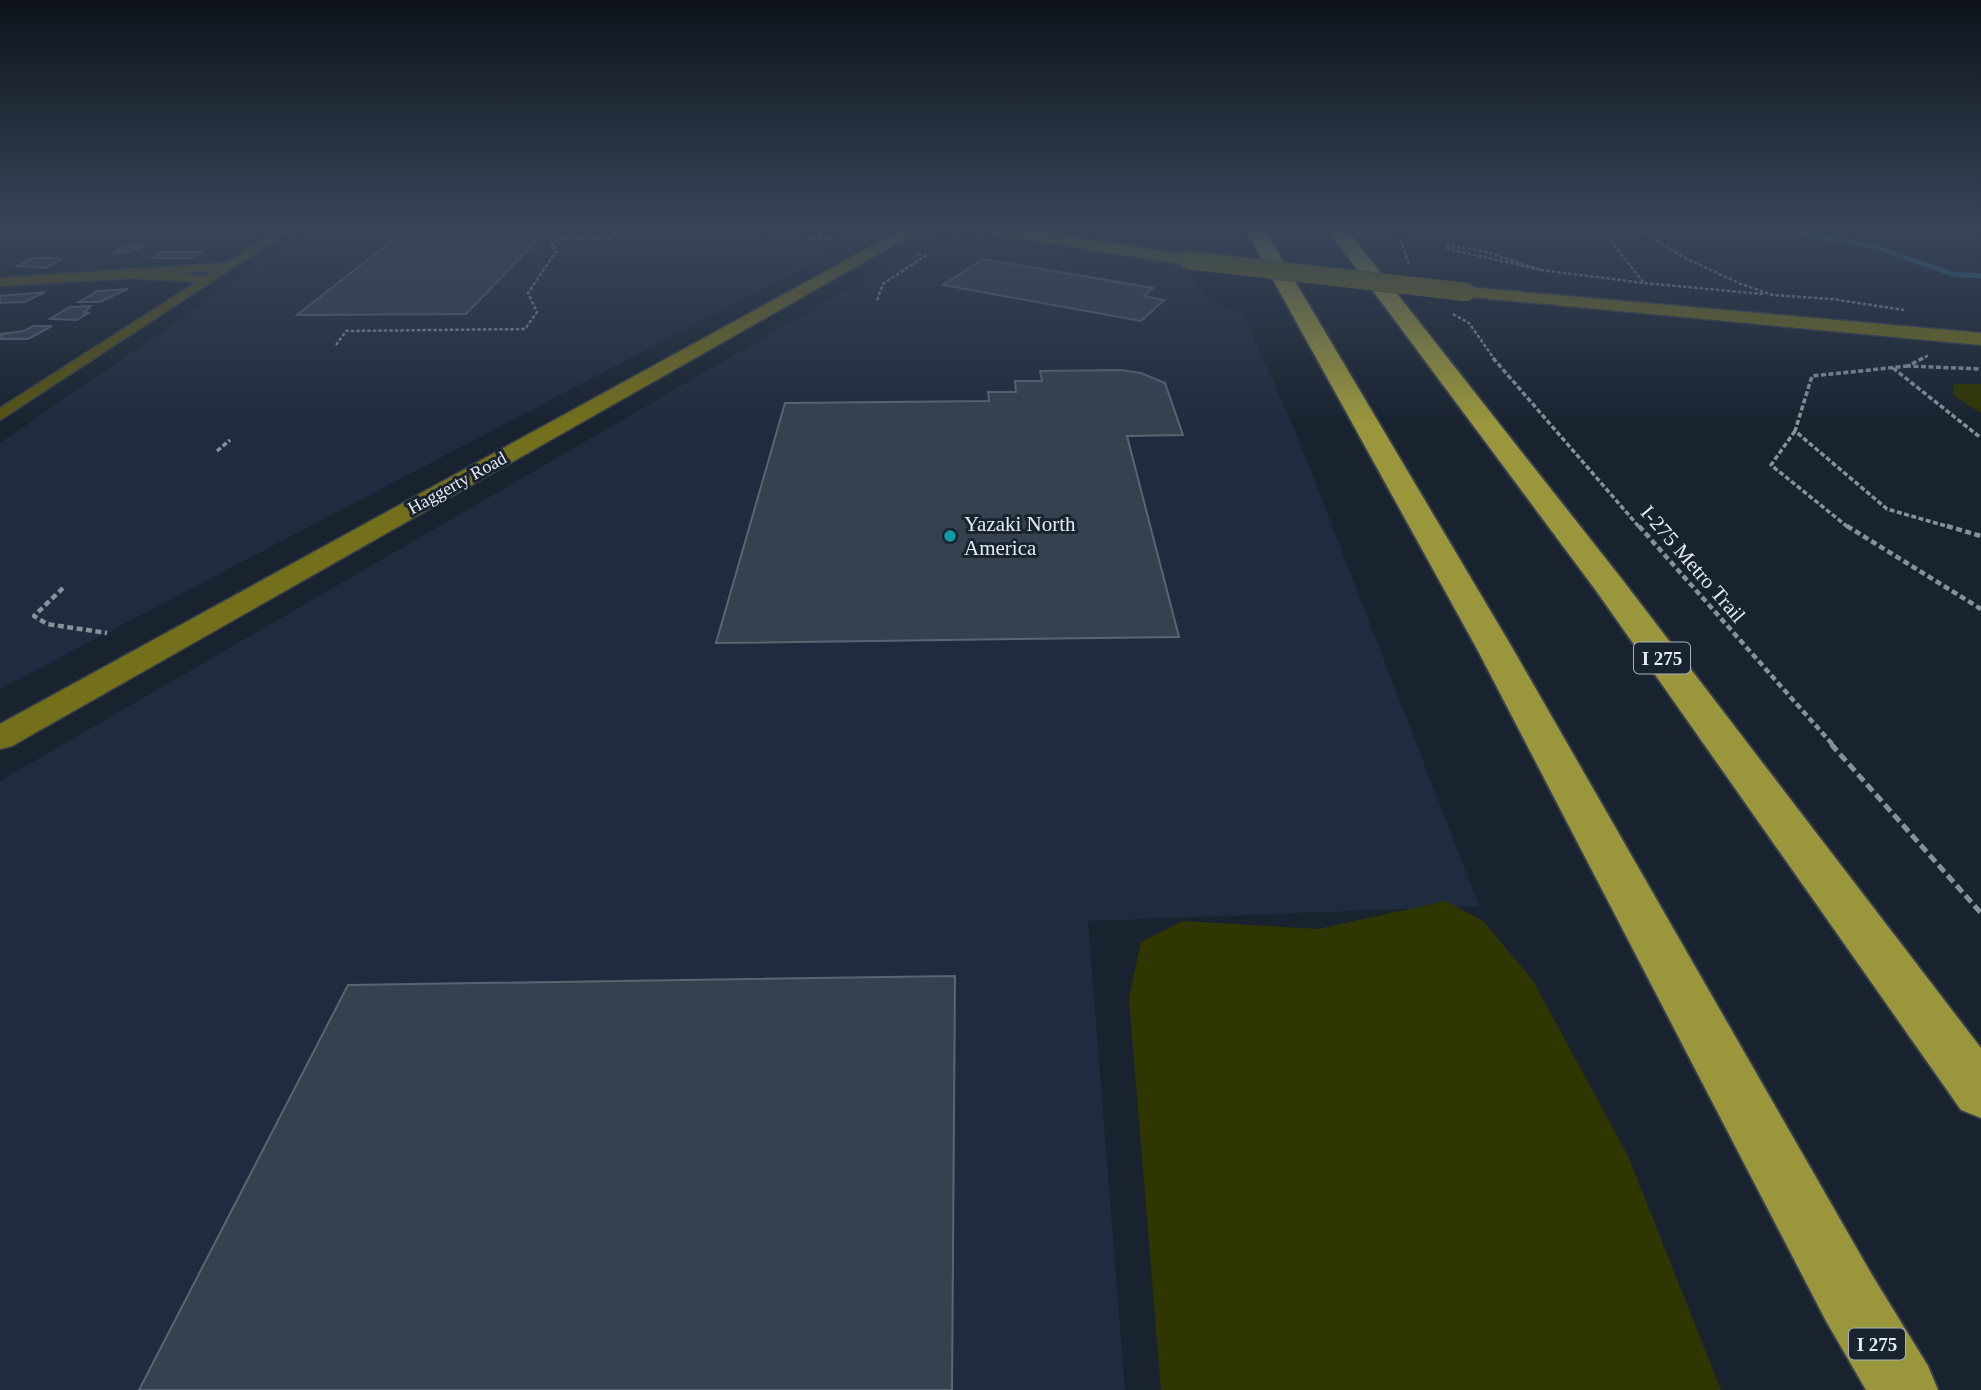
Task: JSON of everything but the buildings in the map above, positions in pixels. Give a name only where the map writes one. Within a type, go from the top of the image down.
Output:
[{"type":"highway","name":"I 275","points":[[1291,294],[1495,649],[1849,1298],[1904,1390]]},
{"type":"highway","name":"I 275","points":[[1386,294],[1609,586],[1981,1092]]},
{"type":"highway","points":[[1849,1298],[1895,1390]]},
{"type":"main road","name":"Haggerty Road","points":[[0,738],[798,294]]},
{"type":"main road","points":[[1486,294],[1981,340]]},
{"type":"street","points":[[0,415],[187,294]]},
{"type":"path","points":[[336,345],[346,331],[525,329],[537,312],[528,294]]},
{"type":"path","points":[[877,300],[878,294]]},
{"type":"path","points":[[1761,294],[1832,299],[1906,310]]},
{"type":"path","name":"I-275 Metro Trail","points":[[1445,310],[1469,323],[1482,345],[1574,453],[1981,914]]},
{"type":"path","points":[[1908,366],[1933,352],[1927,334]]},
{"type":"path","points":[[1981,369],[1908,366],[1812,376],[1795,431],[1771,466],[1853,531],[1981,609]]},
{"type":"path","points":[[1892,368],[1981,438]]},
{"type":"path","points":[[1795,431],[1887,509],[1981,537]]},
{"type":"path","points":[[218,452],[230,440]]},
{"type":"path","points":[[63,587],[34,616],[47,624],[107,633]]},
{"type":"shaded area","points":[[217,294],[752,294],[0,689],[0,443]]},
{"type":"shaded area","points":[[840,294],[1204,294],[1210,302],[1243,313],[1297,435],[1479,906],[1088,921],[1125,1390],[0,1390],[0,781]]},
{"type":"green space","points":[[1953,384],[1981,384],[1981,413],[1954,396]]},
{"type":"green space","points":[[1446,901],[1483,921],[1532,979],[1628,1156],[1721,1390],[1161,1390],[1129,998],[1141,942],[1183,921],[1318,929]]},
{"type":"place","name":"Yazaki North America","points":[[950,536]]}]
